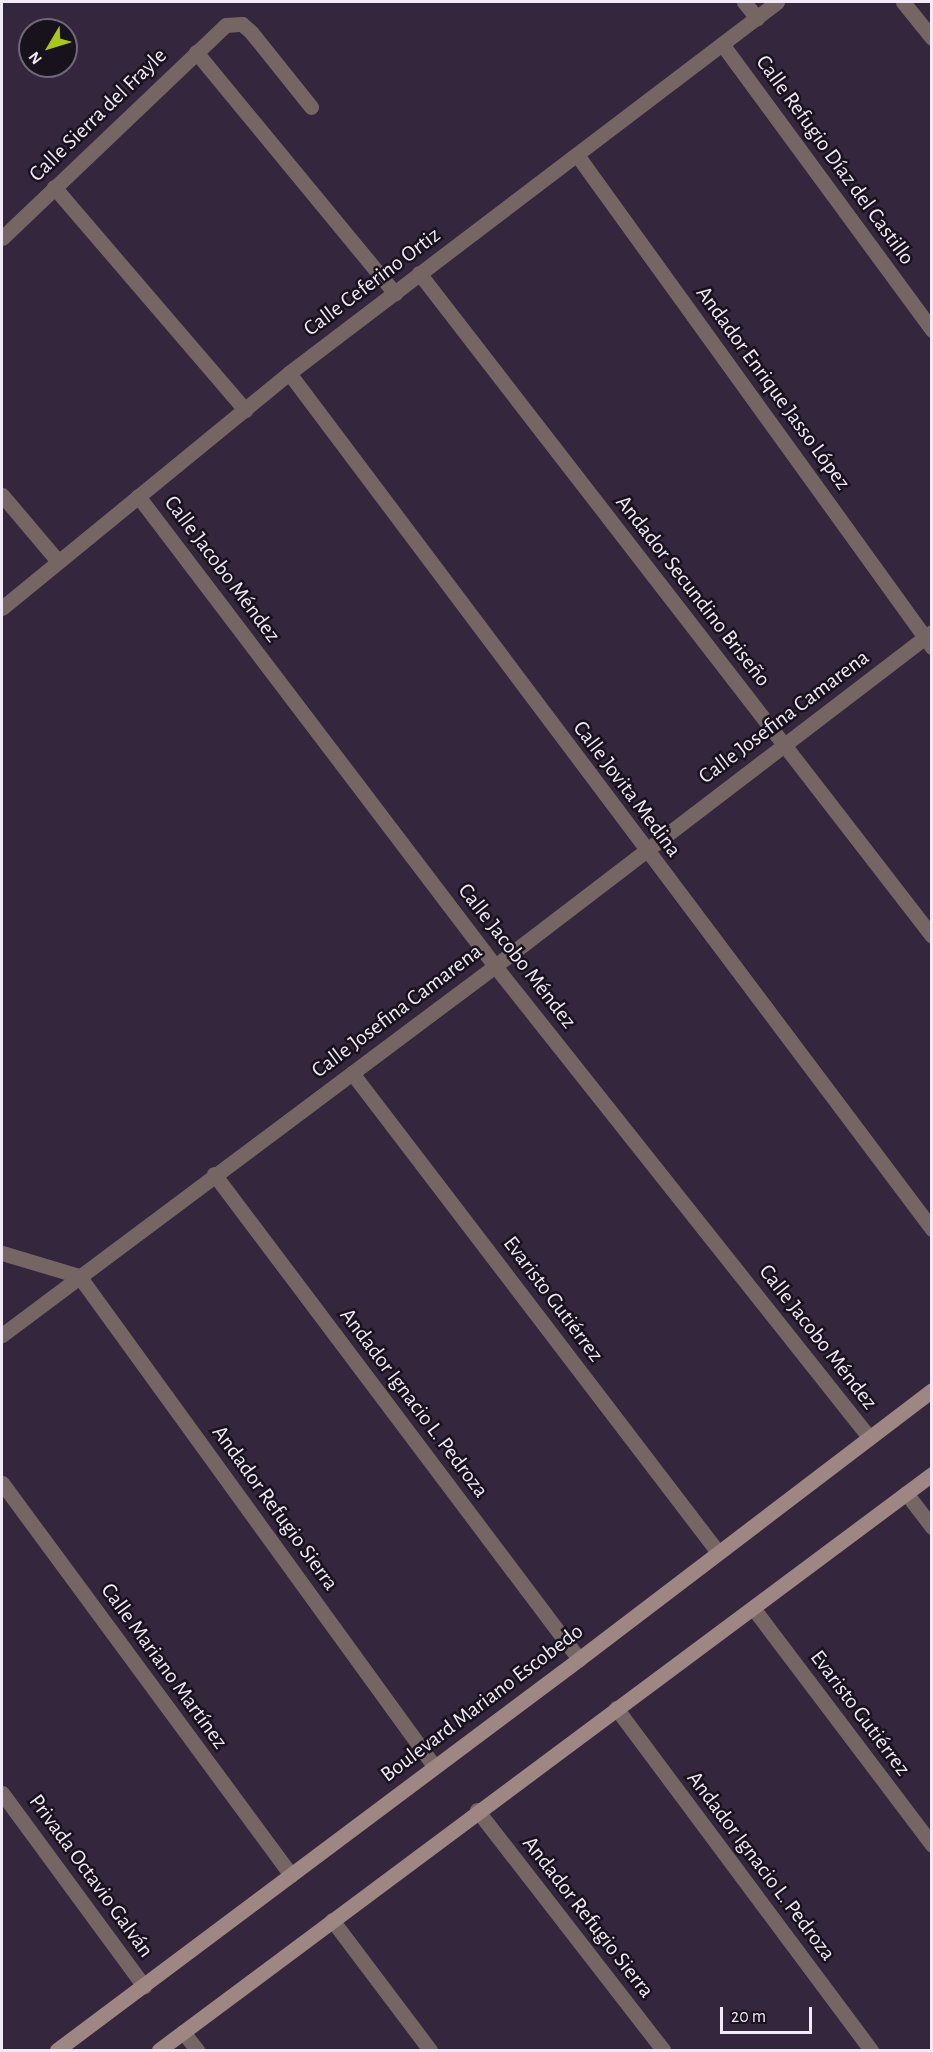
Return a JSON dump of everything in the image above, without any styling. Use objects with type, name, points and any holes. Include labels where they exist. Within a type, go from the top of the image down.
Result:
[{"type":"street","points":[[744,2],[757,18]]},
{"type":"street","name":"Calle Ceferino Ortiz","points":[[2,608],[57,560],[289,373],[777,2]]},
{"type":"street","points":[[903,2],[932,38]]},
{"type":"street","name":"Calle Sierra del Frayle","points":[[2,238],[226,25],[242,24],[251,32],[311,107]]},
{"type":"street","name":"Calle Refugio Díaz del Castillo","points":[[723,44],[932,330]]},
{"type":"street","points":[[196,52],[395,293]]},
{"type":"street","name":"Andador Enrique Jasso López","points":[[577,154],[929,639]]},
{"type":"street","points":[[54,187],[245,410]]},
{"type":"street","name":"Andador Secundino Briseño","points":[[419,273],[932,936]]},
{"type":"street","name":"Calle Jovita Medina","points":[[289,373],[645,852],[932,1229]]},
{"type":"street","points":[[2,495],[57,560]]},
{"type":"street","name":"Calle Jacobo Méndez","points":[[138,496],[495,966],[868,1436]]},
{"type":"street","name":"Calle Josefina Camarena","points":[[2,1335],[929,639]]},
{"type":"street","name":"Evaristo Gutiérrez","points":[[352,1073],[717,1551]]},
{"type":"street","name":"Andador Ignacio L. Pedroza","points":[[214,1174],[579,1659]]},
{"type":"street","points":[[2,1253],[79,1276]]},
{"type":"street","name":"Andador Refugio Sierra","points":[[79,1276],[434,1766]]},
{"type":"street","name":"Boulevard Mariano Escobedo","points":[[57,2050],[579,1659],[717,1551],[932,1390]]},
{"type":"street","points":[[159,2050],[477,1810],[932,1474]]},
{"type":"street","name":"Calle Mariano Martínez","points":[[2,1484],[291,1875]]},
{"type":"street","points":[[906,1492],[932,1527]]},
{"type":"street","name":"Evaristo Gutiérrez","points":[[753,1608],[932,1845]]},
{"type":"street","name":"Andador Ignacio L. Pedroza","points":[[616,1708],[871,2050]]},
{"type":"street","name":"Privada Octavio Galván","points":[[2,1793],[144,1986]]},
{"type":"street","name":"Andador Refugio Sierra","points":[[477,1810],[663,2050]]},
{"type":"street","points":[[332,1920],[430,2050]]},
{"type":"street","points":[[183,2032],[197,2050]]}]
